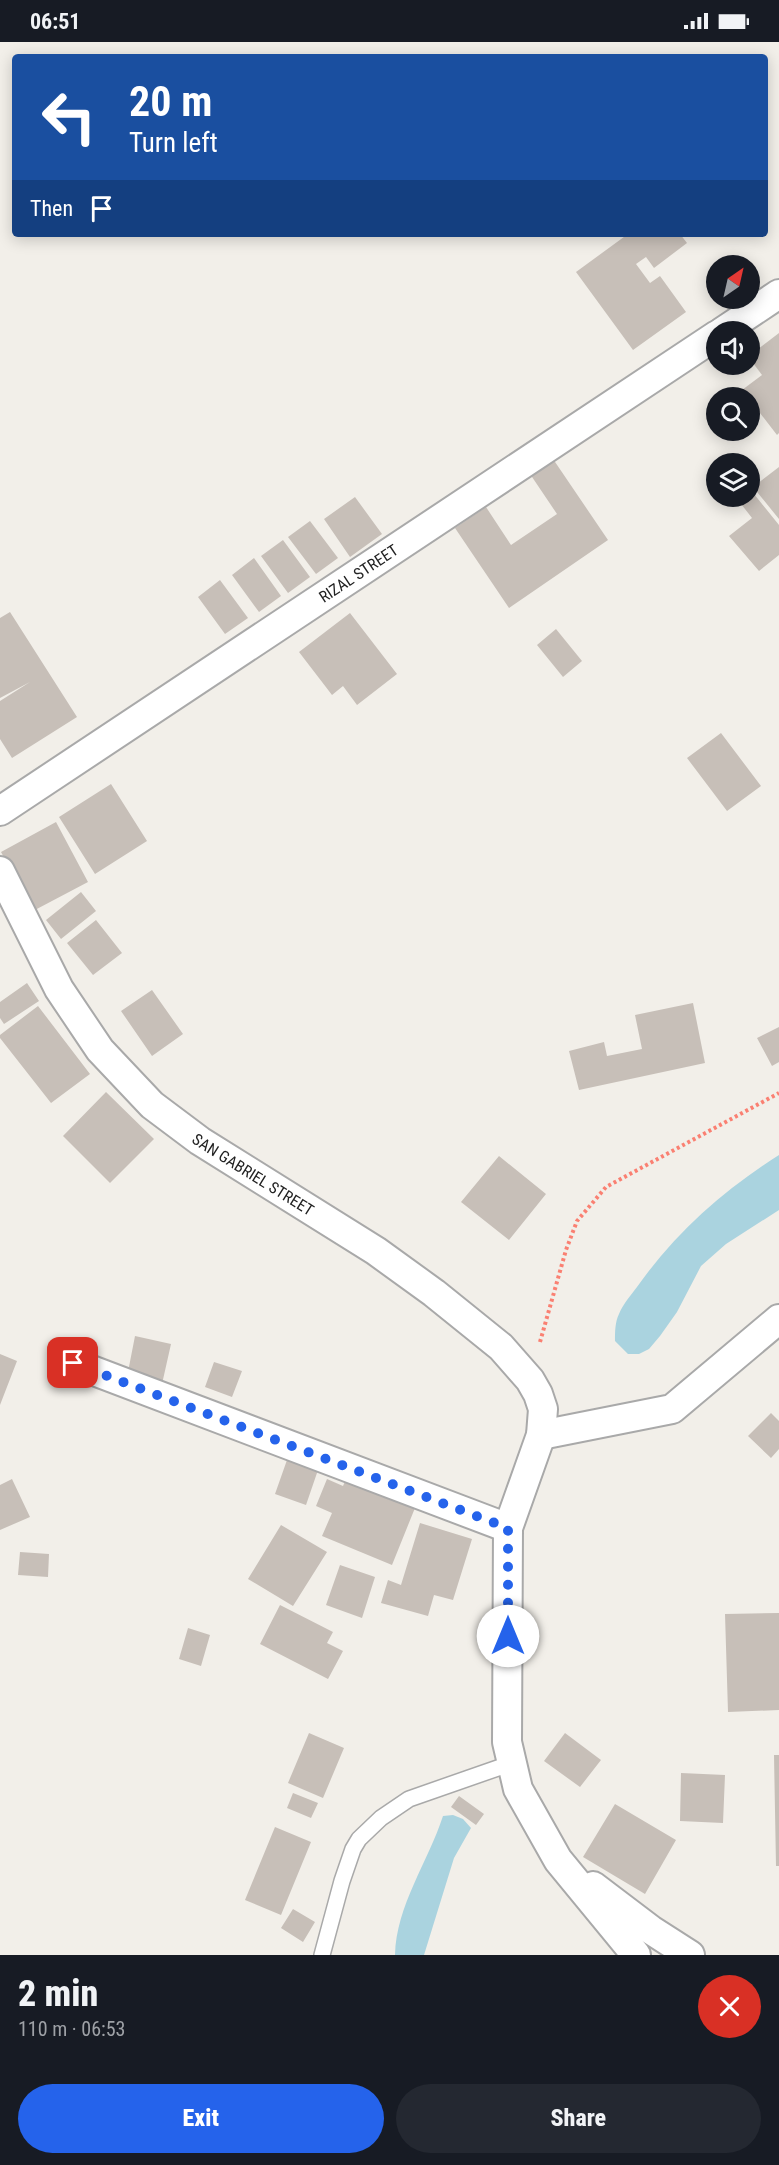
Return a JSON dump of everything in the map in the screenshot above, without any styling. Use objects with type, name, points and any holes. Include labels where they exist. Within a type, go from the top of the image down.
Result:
[{"type":"street","points":[[738,321],[779,294]]},
{"type":"street","name":"RIZAL STREET","points":[[0,811],[706,342]]},
{"type":"street","name":"SAN GABRIEL STREET","points":[[0,871],[59,989],[100,1050],[152,1105],[200,1141],[376,1251],[434,1293],[501,1347],[530,1380],[543,1409],[541,1435],[508,1528],[507,1742],[518,1789],[558,1860]]},
{"type":"street","points":[[541,1435],[672,1409],[779,1319]]},
{"type":"street","points":[[73,1363],[508,1528]]},
{"type":"street","points":[[558,1860],[636,1955]]},
{"type":"street","points":[[558,1860],[651,1930],[690,1955]]},
{"type":"lane","points":[[322,1955],[342,1881],[353,1849],[359,1839],[381,1818],[409,1799],[512,1763]]},
{"type":"path","points":[[530,1380],[566,1250],[577,1221],[591,1203],[606,1187],[779,1093]]},
{"type":"water","points":[[779,1155],[779,1210],[726,1244],[701,1266],[677,1312],[660,1336],[649,1349],[639,1354],[628,1354],[615,1341],[617,1320],[625,1303],[652,1267],[684,1231],[720,1198]]},
{"type":"water","points":[[453,1815],[463,1819],[471,1828],[454,1858],[424,1955],[395,1955],[401,1919],[414,1884],[443,1816]]},
{"type":"building","points":[[624,237],[682,237],[687,243],[654,268],[646,257],[636,264],[650,283],[660,276],[686,312],[633,350],[576,272]]},
{"type":"building","points":[[779,333],[779,433],[777,435],[760,413],[760,387],[746,387],[762,375],[760,372],[760,347]]},
{"type":"building","points":[[551,456],[608,540],[509,608],[455,528],[486,507],[511,545],[557,514],[528,471]]},
{"type":"building","points":[[779,467],[779,519],[760,496],[760,482]]},
{"type":"building","points":[[355,497],[382,534],[350,557],[324,519]]},
{"type":"building","points":[[760,501],[779,525],[779,555],[759,571],[729,536],[752,518],[743,507],[760,507]]},
{"type":"building","points":[[310,521],[338,558],[316,574],[288,537]]},
{"type":"building","points":[[283,540],[310,577],[288,593],[261,556]]},
{"type":"building","points":[[254,558],[281,596],[259,612],[232,575]]},
{"type":"building","points":[[220,580],[248,618],[225,634],[198,597]]},
{"type":"building","points":[[10,612],[77,717],[12,758],[0,739],[0,701],[30,682],[0,698],[0,618]]},
{"type":"building","points":[[350,613],[397,674],[357,705],[343,686],[332,695],[299,652]]},
{"type":"building","points":[[556,629],[582,661],[563,677],[537,645]]},
{"type":"building","points":[[721,733],[761,786],[727,811],[687,758]]},
{"type":"building","points":[[111,784],[147,841],[95,874],[59,817]]},
{"type":"building","points":[[56,822],[88,882],[33,911],[1,852]]},
{"type":"building","points":[[81,892],[96,911],[61,939],[46,920]]},
{"type":"building","points":[[96,920],[122,953],[93,975],[67,943]]},
{"type":"building","points":[[27,983],[39,1001],[4,1024],[0,1018],[0,1002]]},
{"type":"building","points":[[152,990],[183,1034],[152,1056],[121,1011]]},
{"type":"building","points":[[693,1003],[705,1063],[579,1090],[569,1051],[604,1042],[607,1056],[642,1049],[635,1015]]},
{"type":"building","points":[[38,1006],[90,1074],[51,1103],[0,1038],[0,1035]]},
{"type":"building","points":[[779,1027],[779,1062],[772,1066],[757,1038]]},
{"type":"building","points":[[106,1092],[154,1139],[110,1183],[63,1136]]},
{"type":"building","points":[[499,1156],[546,1194],[509,1240],[461,1202]]},
{"type":"building","points":[[135,1336],[171,1344],[162,1384],[127,1377]]},
{"type":"building","points":[[0,1354],[17,1361],[0,1405]]},
{"type":"building","points":[[214,1362],[242,1371],[232,1397],[205,1387]]},
{"type":"building","points":[[771,1413],[779,1421],[779,1449],[771,1458],[748,1436]]},
{"type":"building","points":[[287,1460],[318,1470],[306,1505],[275,1494]]},
{"type":"building","points":[[350,1470],[419,1498],[392,1565],[322,1536],[332,1513],[316,1506],[327,1479],[343,1486]]},
{"type":"building","points":[[12,1479],[30,1517],[0,1530],[0,1485]]},
{"type":"building","points":[[420,1523],[472,1539],[453,1600],[434,1595],[428,1616],[381,1603],[388,1580],[401,1585]]},
{"type":"building","points":[[281,1525],[327,1552],[293,1606],[248,1579]]},
{"type":"building","points":[[20,1552],[49,1554],[48,1577],[18,1575]]},
{"type":"building","points":[[340,1565],[375,1577],[362,1618],[326,1605]]},
{"type":"building","points":[[280,1605],[333,1632],[327,1643],[343,1651],[328,1679],[260,1644]]},
{"type":"building","points":[[779,1613],[779,1710],[728,1712],[725,1614]]},
{"type":"building","points":[[188,1628],[210,1635],[201,1666],[179,1659]]},
{"type":"building","points":[[309,1733],[344,1748],[323,1798],[288,1783]]},
{"type":"building","points":[[565,1733],[601,1760],[580,1787],[544,1761]]},
{"type":"building","points":[[774,1755],[779,1755],[779,1866],[776,1866]]},
{"type":"building","points":[[681,1773],[725,1775],[723,1823],[680,1821]]},
{"type":"building","points":[[293,1793],[318,1803],[311,1818],[287,1808]]},
{"type":"building","points":[[459,1796],[484,1814],[476,1825],[451,1807]]},
{"type":"building","points":[[615,1804],[676,1840],[645,1894],[583,1857]]},
{"type":"building","points":[[275,1827],[311,1842],[281,1915],[245,1900]]},
{"type":"building","points":[[293,1909],[315,1922],[303,1942],[281,1928]]},
{"type":"route","points":[[73,1363],[508,1528],[508,1636]]}]
